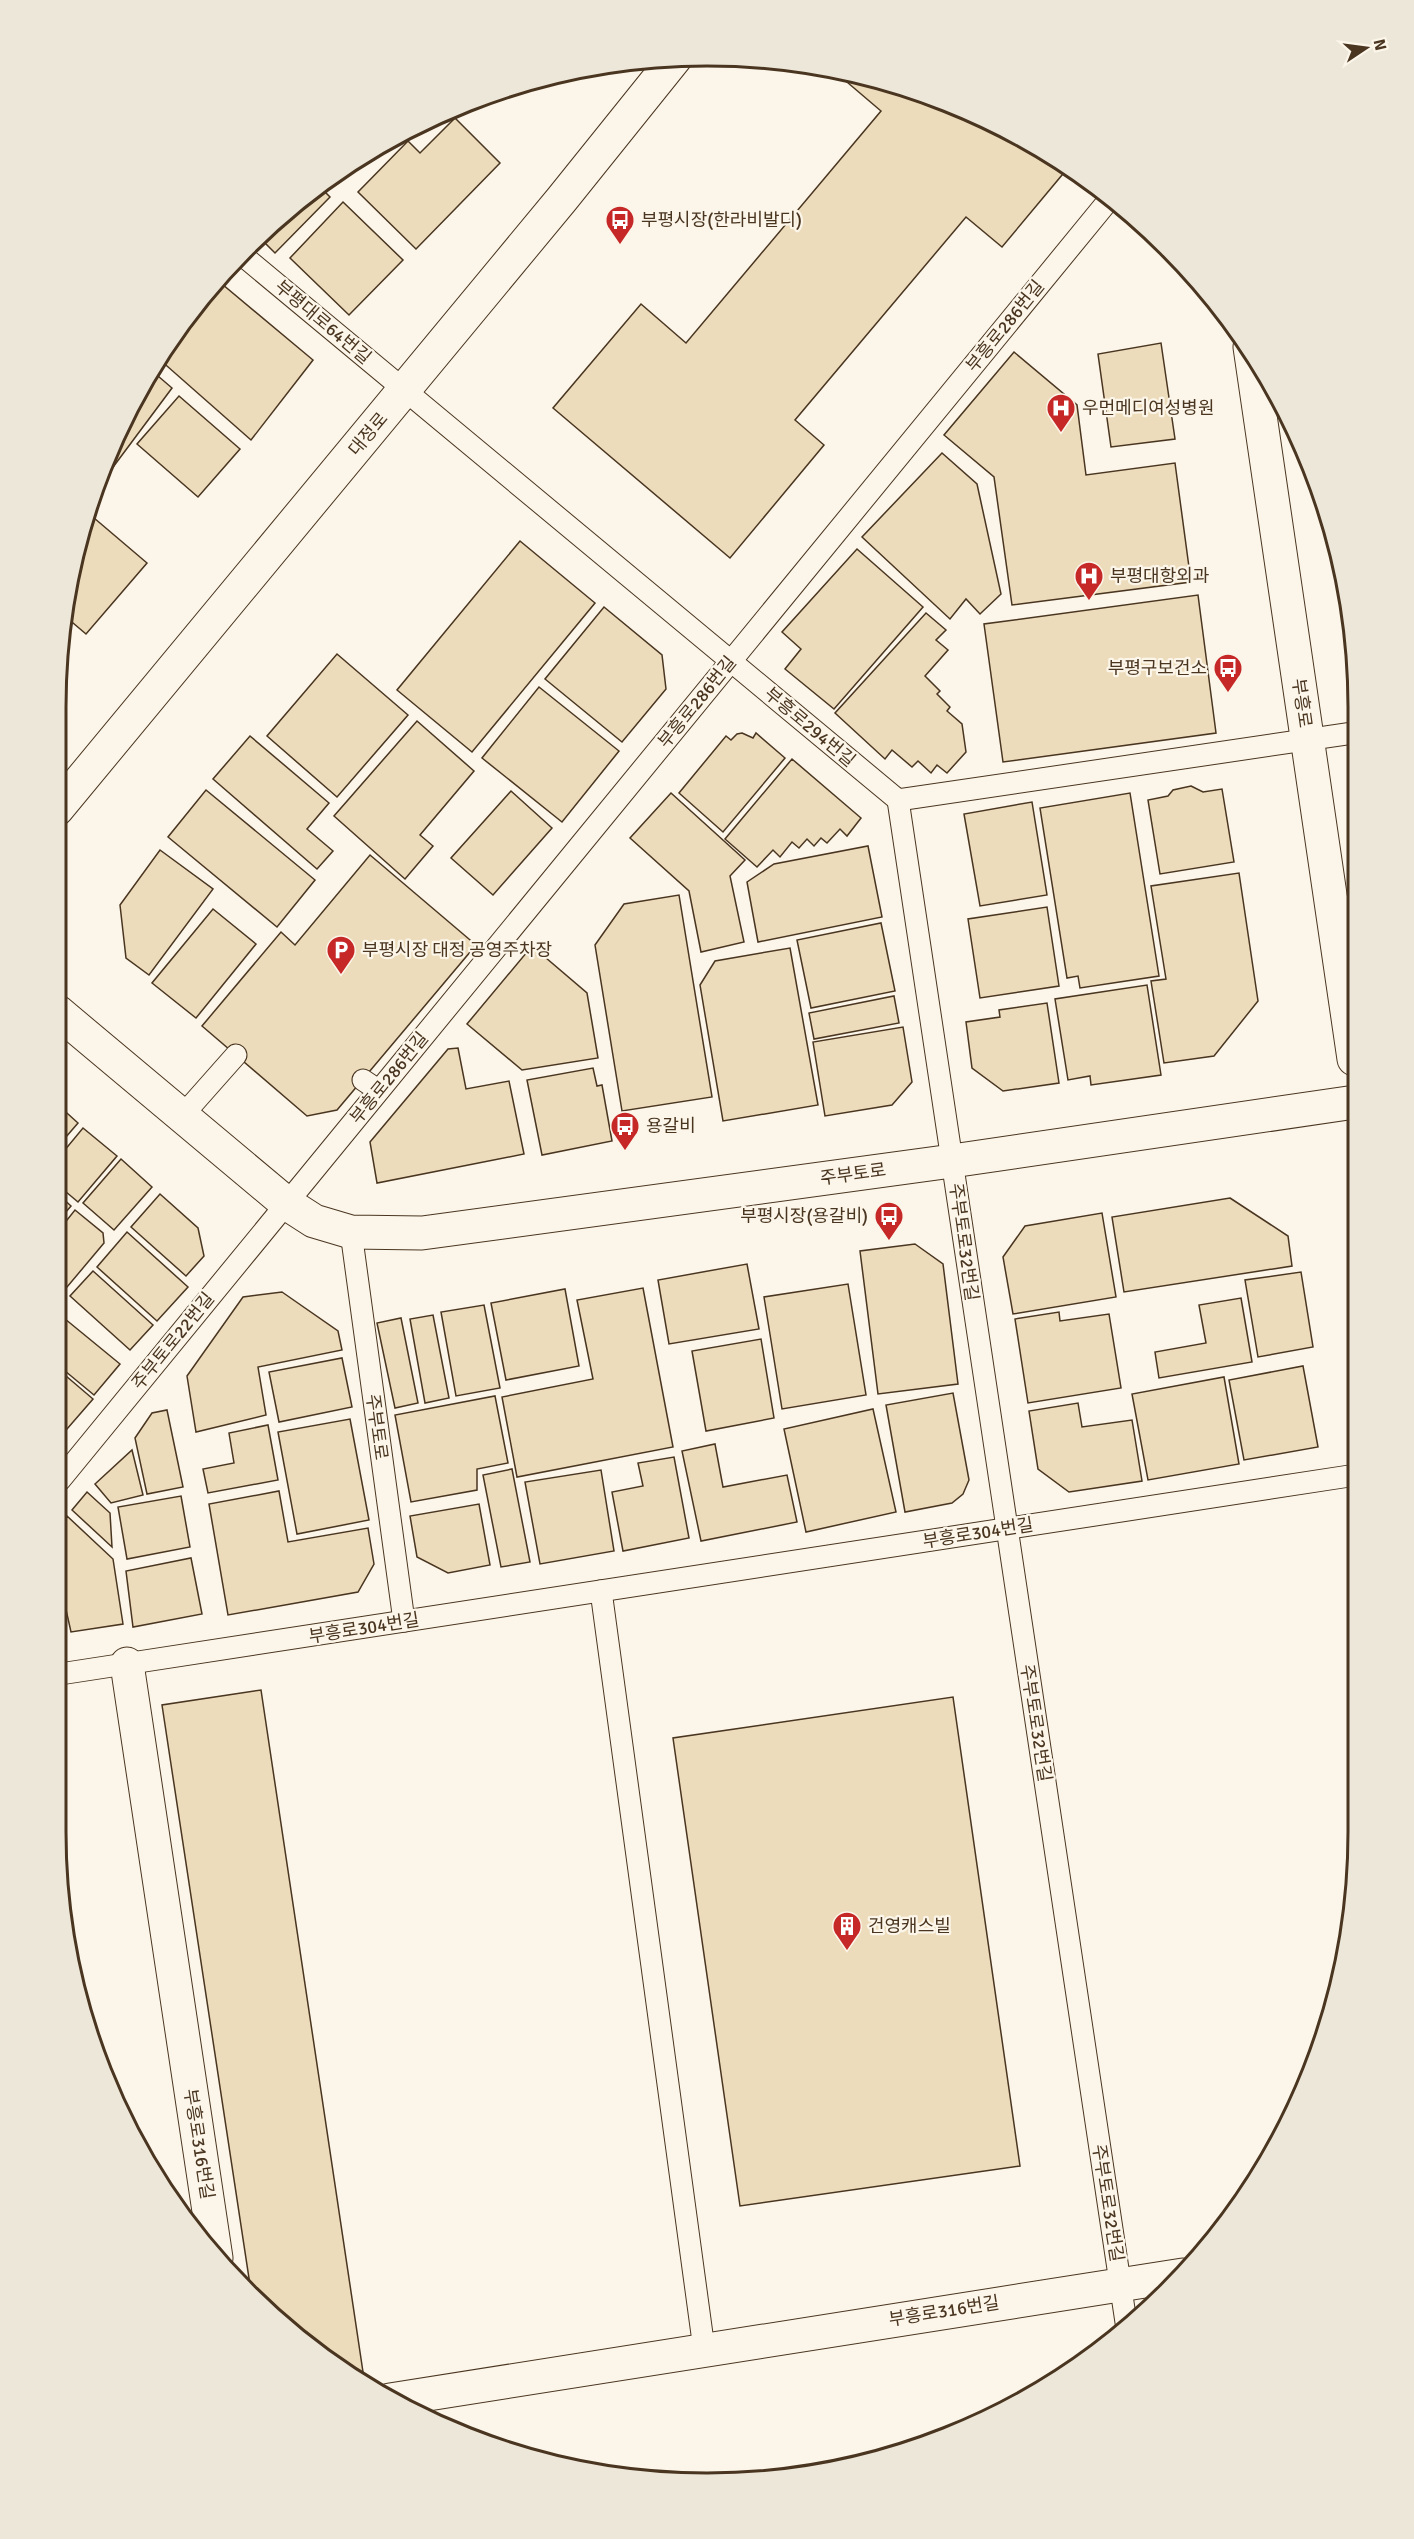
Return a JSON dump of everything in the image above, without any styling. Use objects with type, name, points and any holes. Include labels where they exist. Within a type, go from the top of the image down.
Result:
[{"type":"street","name":"대정로","points":[[66,798],[562,200],[668,67]]},
{"type":"street","name":"부흥로","points":[[1257,378],[1348,1018]]},
{"type":"street","name":"주부토로","points":[[66,1019],[286,1203],[314,1221],[351,1232],[422,1233],[952,1161],[1348,1103]]},
{"type":"street","name":"부흥로316번길","points":[[127,1664],[213,2241]]},
{"type":"street","name":"부흥로316번길","points":[[405,2397],[1168,2277]]},
{"type":"lane","name":"부흥로286번길","points":[[286,1203],[371,1085],[731,661],[1105,205]]},
{"type":"lane","name":"부평대로64번길","points":[[248,260],[404,390]]},
{"type":"lane","name":"부흥로294번길","points":[[404,390],[898,800]]},
{"type":"lane","points":[[898,800],[1348,734]]},
{"type":"lane","name":"주부토로32번길","points":[[898,800],[1125,2318]]},
{"type":"lane","points":[[182,1116],[236,1055]]},
{"type":"lane","name":"주부토로22번길","points":[[66,1472],[286,1203]]},
{"type":"lane","name":"주부토로","points":[[351,1232],[404,1621]]},
{"type":"lane","name":"부흥로304번길","points":[[66,1673],[1348,1476]]},
{"type":"lane","points":[[601,1591],[704,2349]]},
{"type":"building","points":[[846,81],[913,100],[952,115],[991,132],[1063,174],[1002,247],[966,217],[795,420],[824,445],[730,558],[553,408],[641,304],[686,343],[881,111]]},
{"type":"building","points":[[455,118],[500,163],[416,249],[358,192],[408,141],[420,153]]},
{"type":"building","points":[[325,192],[330,197],[275,253],[265,243]]},
{"type":"building","points":[[343,202],[403,260],[349,315],[290,258]]},
{"type":"building","points":[[224,285],[313,360],[251,440],[165,365],[198,317]]},
{"type":"building","points":[[1161,343],[1175,439],[1111,447],[1098,354]]},
{"type":"building","points":[[1014,352],[1077,405],[1086,475],[1175,463],[1191,582],[1012,605],[994,477],[944,435]]},
{"type":"building","points":[[158,376],[172,388],[113,467],[132,423]]},
{"type":"building","points":[[179,396],[240,449],[198,497],[137,444]]},
{"type":"building","points":[[942,453],[977,484],[1001,594],[980,614],[966,599],[950,619],[862,537]]},
{"type":"building","points":[[95,519],[147,563],[86,634],[71,621],[78,582]]},
{"type":"building","points":[[520,541],[595,603],[472,752],[397,690]]},
{"type":"building","points":[[857,549],[923,607],[834,709],[785,669],[801,649],[782,632]]},
{"type":"building","points":[[1198,595],[1216,733],[1003,762],[984,624]]},
{"type":"building","points":[[604,607],[662,655],[666,689],[622,742],[545,679]]},
{"type":"building","points":[[926,613],[946,630],[936,640],[948,650],[925,676],[940,691],[937,694],[950,707],[947,711],[962,724],[966,752],[947,773],[937,765],[931,773],[918,761],[912,767],[892,750],[885,759],[835,713]]},
{"type":"building","points":[[337,654],[408,715],[337,797],[267,736]]},
{"type":"building","points":[[539,687],[619,751],[562,822],[482,758]]},
{"type":"building","points":[[417,721],[474,771],[420,835],[433,846],[405,879],[334,816]]},
{"type":"building","points":[[742,733],[753,738],[756,733],[785,758],[723,832],[679,793],[726,736],[731,740],[737,734]]},
{"type":"building","points":[[250,736],[329,803],[307,829],[333,851],[317,869],[213,779]]},
{"type":"building","points":[[792,759],[861,818],[847,836],[840,829],[827,843],[821,838],[814,846],[807,839],[799,848],[792,842],[780,857],[773,850],[757,867],[725,839]]},
{"type":"building","points":[[1191,786],[1203,792],[1222,789],[1234,862],[1160,874],[1148,800],[1168,796],[1173,790]]},
{"type":"building","points":[[206,790],[315,880],[277,927],[168,837]]},
{"type":"building","points":[[511,791],[552,828],[493,895],[451,858]]},
{"type":"building","points":[[671,793],[745,860],[730,876],[744,942],[701,952],[689,891],[630,838]]},
{"type":"building","points":[[1130,793],[1159,976],[1080,988],[1078,976],[1067,978],[1040,808]]},
{"type":"building","points":[[1032,802],[1047,895],[980,906],[964,814]]},
{"type":"building","points":[[868,846],[882,917],[758,942],[747,882],[774,864]]},
{"type":"building","points":[[160,850],[213,889],[149,975],[126,958],[120,905]]},
{"type":"building","points":[[370,855],[476,945],[337,1110],[307,1116],[202,1026],[281,932],[295,945]]},
{"type":"building","points":[[1239,873],[1258,1001],[1214,1056],[1164,1063],[1151,981],[1166,979],[1151,886]]},
{"type":"building","points":[[679,895],[712,1097],[622,1111],[595,945],[624,904]]},
{"type":"building","points":[[1047,907],[1059,986],[980,998],[968,919]]},
{"type":"building","points":[[213,909],[256,944],[196,1018],[152,983]]},
{"type":"building","points":[[881,923],[895,991],[811,1008],[797,940]]},
{"type":"building","points":[[532,946],[587,993],[598,1058],[522,1070],[467,1024]]},
{"type":"building","points":[[790,948],[818,1105],[723,1121],[700,985],[715,961]]},
{"type":"building","points":[[1147,985],[1161,1075],[1091,1085],[1090,1076],[1068,1080],[1055,999]]},
{"type":"building","points":[[894,996],[899,1023],[814,1039],[809,1013]]},
{"type":"building","points":[[1047,1003],[1059,1083],[1003,1091],[972,1068],[966,1022],[1000,1017],[999,1010]]},
{"type":"building","points":[[903,1027],[912,1082],[892,1105],[825,1116],[813,1042]]},
{"type":"building","points":[[458,1048],[466,1089],[509,1081],[524,1154],[377,1183],[370,1142],[448,1049]]},
{"type":"building","points":[[593,1068],[597,1086],[602,1085],[612,1141],[542,1155],[527,1080]]},
{"type":"building","points":[[66,1112],[78,1123],[66,1137]]},
{"type":"building","points":[[83,1128],[117,1156],[78,1202],[66,1192],[66,1149]]},
{"type":"building","points":[[121,1159],[152,1187],[114,1230],[83,1203]]},
{"type":"building","points":[[160,1194],[198,1228],[204,1256],[186,1276],[131,1227]]},
{"type":"building","points":[[1230,1198],[1288,1236],[1292,1266],[1124,1292],[1112,1217]]},
{"type":"building","points":[[66,1201],[71,1206],[66,1212]]},
{"type":"building","points":[[75,1210],[103,1233],[104,1243],[66,1288],[66,1221]]},
{"type":"building","points":[[1102,1213],[1116,1297],[1013,1314],[1003,1257],[1025,1226]]},
{"type":"building","points":[[127,1232],[188,1287],[157,1321],[97,1267]]},
{"type":"building","points":[[915,1244],[943,1264],[958,1384],[878,1394],[860,1251]]},
{"type":"building","points":[[747,1264],[759,1329],[669,1344],[658,1280]]},
{"type":"building","points":[[93,1271],[153,1325],[130,1350],[70,1296]]},
{"type":"building","points":[[1301,1272],[1313,1347],[1258,1357],[1245,1280]]},
{"type":"building","points":[[848,1284],[866,1395],[782,1409],[764,1297]]},
{"type":"building","points":[[643,1288],[673,1447],[517,1477],[502,1397],[593,1379],[577,1300]]},
{"type":"building","points":[[565,1289],[579,1366],[506,1380],[491,1303]]},
{"type":"building","points":[[282,1292],[338,1331],[342,1350],[258,1367],[266,1415],[196,1432],[187,1376],[243,1297]]},
{"type":"building","points":[[1241,1298],[1252,1362],[1159,1378],[1155,1352],[1206,1343],[1199,1305]]},
{"type":"building","points":[[484,1305],[500,1388],[456,1396],[441,1312]]},
{"type":"building","points":[[1059,1312],[1060,1321],[1109,1314],[1121,1388],[1028,1403],[1015,1319]]},
{"type":"building","points":[[433,1315],[449,1398],[425,1403],[410,1319]]},
{"type":"building","points":[[401,1318],[418,1403],[395,1408],[377,1323]]},
{"type":"building","points":[[66,1320],[120,1364],[94,1395],[66,1372]]},
{"type":"building","points":[[761,1339],[774,1418],[706,1431],[692,1351]]},
{"type":"building","points":[[342,1358],[352,1407],[279,1422],[269,1372]]},
{"type":"building","points":[[1303,1366],[1318,1447],[1244,1460],[1229,1380]]},
{"type":"building","points":[[66,1376],[93,1399],[66,1428]]},
{"type":"building","points":[[1224,1377],[1239,1464],[1148,1480],[1132,1394]]},
{"type":"building","points":[[953,1393],[969,1480],[963,1494],[952,1503],[905,1512],[886,1405]]},
{"type":"building","points":[[495,1396],[508,1463],[477,1469],[477,1490],[411,1502],[395,1415]]},
{"type":"building","points":[[1078,1403],[1082,1427],[1132,1420],[1142,1481],[1069,1492],[1038,1469],[1029,1411]]},
{"type":"building","points":[[873,1409],[896,1512],[806,1532],[784,1429]]},
{"type":"building","points":[[167,1410],[183,1487],[147,1494],[135,1438],[152,1413]]},
{"type":"building","points":[[350,1419],[369,1520],[297,1534],[278,1432]]},
{"type":"building","points":[[268,1425],[278,1480],[208,1493],[203,1469],[234,1463],[229,1433]]},
{"type":"building","points":[[715,1444],[723,1487],[787,1475],[797,1522],[701,1541],[682,1451]]},
{"type":"building","points":[[132,1450],[143,1495],[111,1503],[95,1484]]},
{"type":"building","points":[[674,1457],[689,1538],[623,1551],[612,1492],[643,1486],[638,1463]]},
{"type":"building","points":[[512,1469],[530,1562],[501,1567],[483,1475]]},
{"type":"building","points":[[601,1470],[614,1551],[540,1564],[525,1482]]},
{"type":"building","points":[[279,1491],[288,1542],[368,1528],[374,1564],[358,1592],[228,1615],[209,1504]]},
{"type":"building","points":[[87,1492],[110,1513],[112,1547],[72,1510]]},
{"type":"building","points":[[181,1496],[190,1547],[127,1559],[118,1507]]},
{"type":"building","points":[[479,1504],[490,1565],[448,1573],[417,1557],[410,1516]]},
{"type":"building","points":[[66,1517],[113,1559],[123,1624],[71,1632],[66,1610]]},
{"type":"building","points":[[191,1558],[202,1614],[133,1627],[126,1571]]},
{"type":"building","points":[[261,1690],[363,2372],[317,2341],[284,2314],[249,2280],[162,1705]]},
{"type":"building","name":"건영캐스빌","points":[[953,1697],[1020,2166],[740,2206],[673,1738]]},
{"type":"place","name":"부평시장(한라비발디)","points":[[620,246]]},
{"type":"place","name":"우먼메디여성병원","points":[[1061,434]]},
{"type":"place","name":"부평대항외과","points":[[1089,602]]},
{"type":"place","name":"부평구보건소","points":[[1228,694]]},
{"type":"place","name":"부평시장 대정 공영주차장","points":[[341,976]]},
{"type":"place","name":"용갈비","points":[[625,1152]]},
{"type":"place","name":"부평시장(용갈비)","points":[[889,1242]]},
{"type":"place","name":"건영캐스빌","points":[[847,1952]]}]
